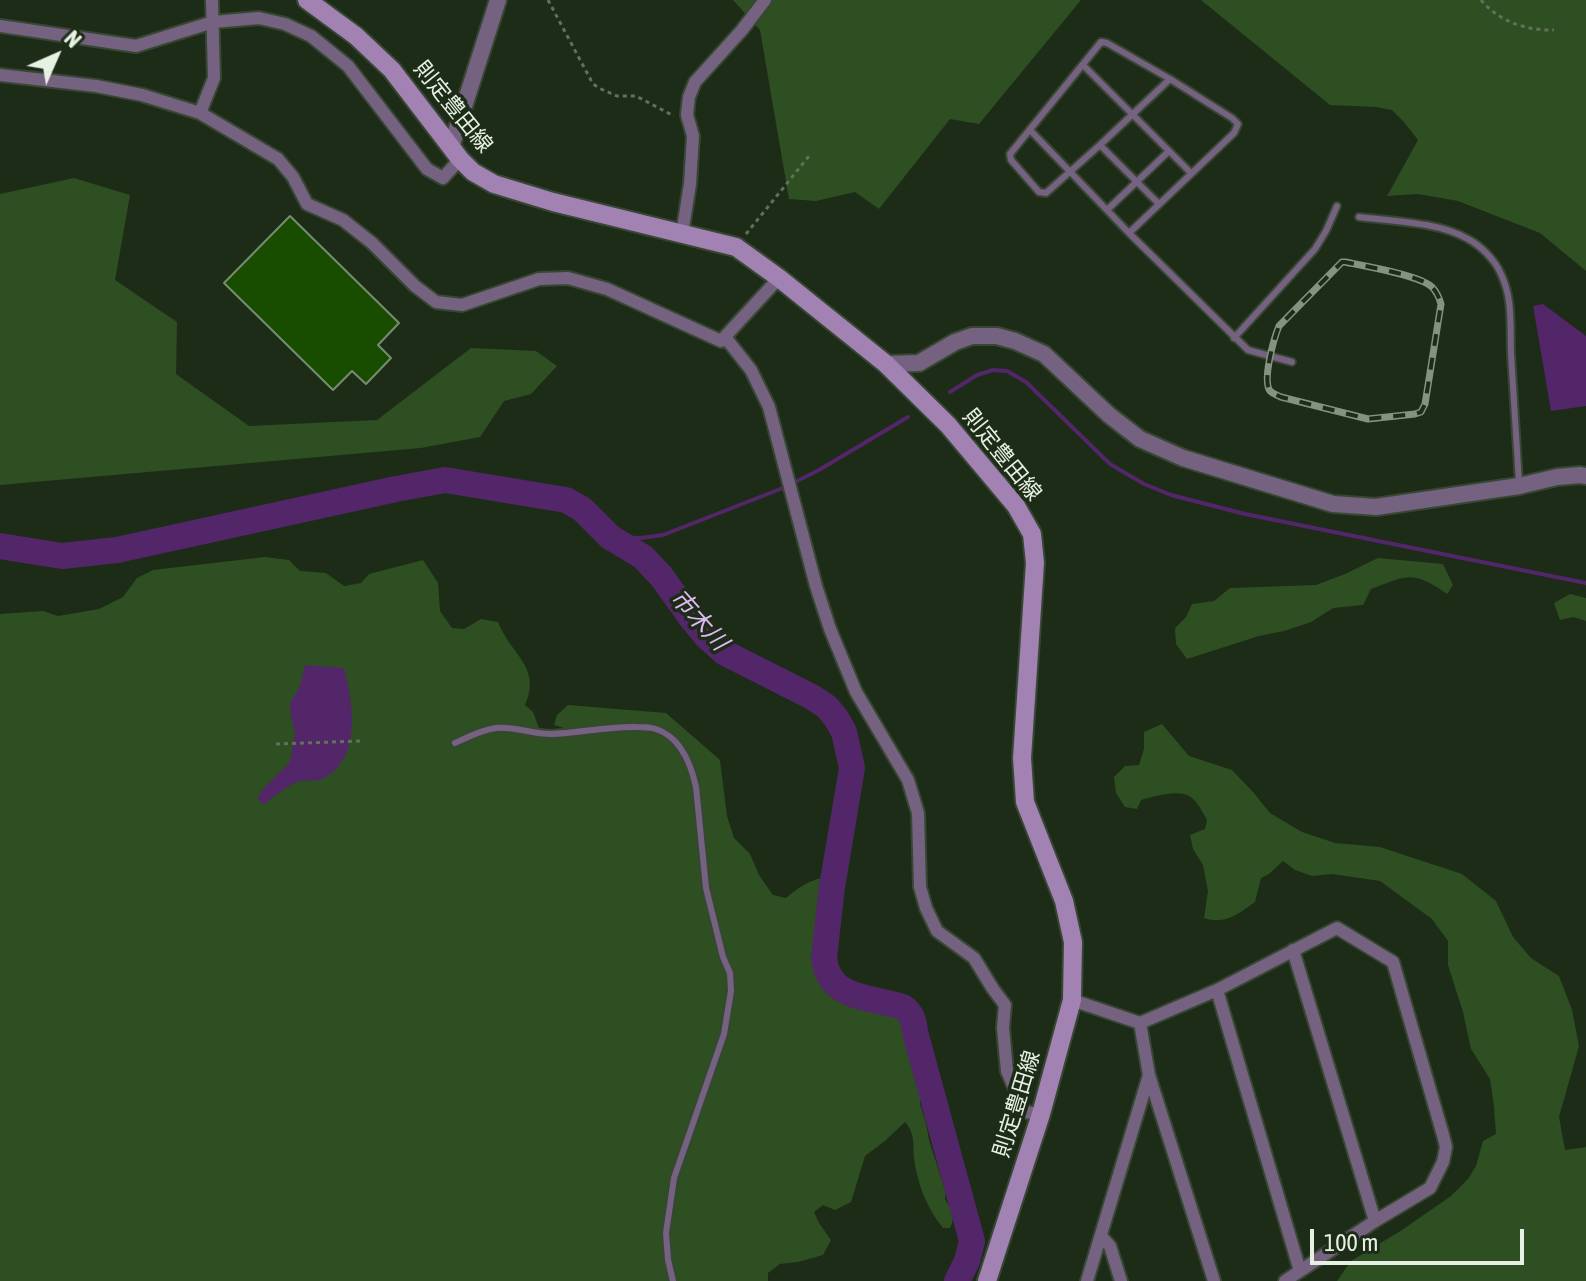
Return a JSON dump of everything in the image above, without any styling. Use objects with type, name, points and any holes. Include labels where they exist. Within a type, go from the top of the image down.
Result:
[{"type":"main road","name":"則定豊田線","points":[[307,0],[356,36],[392,70],[473,172],[494,184],[553,202],[736,247],[779,278],[886,364],[948,425],[1016,506],[1032,534],[1035,563],[1022,758],[1025,802],[1064,901],[1073,942],[1072,1000],[1041,1114],[987,1281]]},
{"type":"street","points":[[200,113],[214,78],[212,0]]},
{"type":"street","points":[[0,26],[136,46],[213,22],[259,18],[285,24],[311,36],[348,66],[427,169],[443,178],[456,153],[498,0]]},
{"type":"street","points":[[682,234],[693,136],[687,115],[689,97],[695,82],[765,0]]},
{"type":"street","points":[[0,75],[96,86],[142,95],[200,113],[278,159],[293,177],[307,204],[343,220],[436,302],[462,305],[539,279],[568,278],[607,289],[721,341],[779,278]]},
{"type":"street","points":[[886,364],[919,363],[972,336],[997,336],[1015,341],[1044,354],[1109,415],[1140,439],[1183,458],[1333,504],[1376,507],[1519,486],[1557,477],[1586,476]]},
{"type":"street","points":[[725,337],[751,370],[769,407],[816,586],[856,692],[908,780],[918,813],[920,887],[926,908],[937,931],[974,958],[1005,1005],[1003,1028],[1007,1071],[1025,1112],[1041,1114]]},
{"type":"street","points":[[1072,1000],[1140,1023],[1217,990],[1337,928],[1393,962],[1446,1147],[1443,1162],[1430,1188],[1285,1281]]},
{"type":"street","points":[[1293,950],[1375,1221]]},
{"type":"street","points":[[1217,990],[1300,1271]]},
{"type":"street","points":[[1140,1023],[1149,1075],[1214,1281]]},
{"type":"street","points":[[1087,1281],[1149,1075]]},
{"type":"street","points":[[1101,1236],[1110,1246],[1121,1281]]},
{"type":"lane","points":[[1129,233],[1234,133],[1238,124],[1232,118],[1170,79],[1101,42],[1010,154],[1011,160],[1039,192],[1046,193],[1170,79]]},
{"type":"lane","points":[[1083,65],[1191,173]]},
{"type":"lane","points":[[1030,130],[1234,338],[1248,350],[1292,362]]},
{"type":"lane","points":[[1100,145],[1159,204]]},
{"type":"lane","points":[[1107,210],[1169,151]]},
{"type":"lane","points":[[1234,338],[1315,249],[1337,206]]},
{"type":"lane","points":[[1359,217],[1454,233],[1484,250],[1501,272],[1510,300],[1519,486]]},
{"type":"lane","points":[[455,743],[495,728],[549,734],[621,726],[654,728],[681,748],[693,772],[706,888],[730,973],[731,991],[724,1034],[674,1178],[666,1233],[673,1281]]},
{"type":"path","points":[[548,0],[593,84],[617,96],[636,96],[658,106],[677,118],[693,136]]},
{"type":"path","points":[[1481,0],[1504,20],[1540,30],[1554,30]]},
{"type":"path","points":[[736,247],[809,156]]},
{"type":"path","points":[[276,744],[360,741]]},
{"type":"green space","points":[[733,0],[1081,0],[979,124],[950,119],[879,209],[855,192],[816,201],[789,199],[760,30]]},
{"type":"green space","points":[[1201,0],[1586,0],[1586,271],[1540,233],[1458,201],[1418,194],[1387,196],[1418,140],[1404,122],[1392,110],[1330,105]]},
{"type":"green space","points":[[74,178],[130,195],[115,280],[177,322],[176,374],[249,426],[377,420],[471,348],[536,351],[557,366],[531,394],[504,401],[480,437],[421,448],[0,485],[0,194]]},
{"type":"green space","points":[[265,557],[289,560],[300,571],[326,573],[344,586],[361,583],[369,574],[423,560],[438,583],[440,611],[452,628],[464,629],[481,619],[498,622],[527,671],[530,681],[525,705],[533,712],[539,728],[564,728],[554,725],[557,715],[568,705],[666,713],[720,760],[727,816],[734,838],[750,854],[759,875],[773,895],[786,898],[807,883],[822,878],[826,885],[821,964],[827,980],[835,990],[846,996],[896,1008],[907,1015],[902,1025],[920,1084],[920,1104],[929,1140],[952,1214],[950,1228],[943,1228],[932,1213],[920,1186],[912,1134],[905,1122],[865,1156],[851,1202],[835,1210],[823,1205],[814,1212],[831,1240],[823,1255],[780,1264],[768,1273],[768,1281],[0,1281],[0,614],[43,611],[58,616],[99,609],[123,597],[137,578],[153,570]]},
{"type":"green space","points":[[1378,558],[1443,564],[1453,585],[1447,594],[1418,578],[1402,578],[1371,589],[1363,605],[1333,608],[1311,622],[1284,631],[1187,659],[1176,644],[1175,628],[1186,617],[1192,604],[1214,601],[1230,588],[1316,585]]},
{"type":"green space","points":[[1570,594],[1586,598],[1586,621],[1573,617],[1560,620],[1554,603]]},
{"type":"green space","points":[[1162,724],[1189,756],[1232,770],[1270,813],[1302,832],[1335,843],[1380,847],[1462,874],[1496,901],[1513,937],[1531,958],[1559,976],[1572,1010],[1579,1046],[1559,1117],[1565,1150],[1586,1147],[1586,1281],[1337,1281],[1351,1261],[1451,1196],[1476,1166],[1483,1141],[1496,1134],[1490,1079],[1471,1049],[1448,965],[1448,941],[1432,919],[1380,881],[1332,874],[1312,876],[1295,870],[1283,861],[1261,878],[1255,902],[1225,919],[1204,918],[1208,891],[1203,865],[1193,849],[1190,835],[1205,829],[1207,820],[1198,805],[1187,795],[1174,793],[1141,800],[1137,809],[1125,807],[1116,793],[1114,777],[1125,766],[1139,765],[1144,749],[1144,732]]},
{"type":"shaded area","points":[[1543,304],[1586,336],[1586,406],[1551,411],[1533,306]]},
{"type":"shaded area","points":[[305,665],[344,668],[352,712],[350,742],[345,756],[326,777],[297,782],[261,804],[258,797],[290,762],[295,733],[290,703],[300,686]]},
{"type":"building","points":[[290,216],[399,323],[378,345],[391,358],[366,384],[352,371],[333,390],[224,283]]},
{"type":"waterway","points":[[950,392],[977,375],[993,370],[1007,371],[1026,382],[1110,464],[1144,484],[1171,495],[1245,514],[1586,583]]},
{"type":"waterway","points":[[610,537],[663,535],[783,488],[908,417]]},
{"type":"waterway","name":"市木川","points":[[0,546],[62,556],[117,550],[445,480],[566,500],[582,509],[610,537],[643,557],[707,637],[725,653],[812,697],[827,707],[844,732],[852,768],[832,887],[824,958],[827,972],[842,990],[903,1007],[912,1018],[972,1241],[957,1281]]},
{"type":"railway","points":[[1342,262],[1416,279],[1432,287],[1437,294],[1441,304],[1425,404],[1421,412],[1368,419],[1281,397],[1270,391],[1268,369],[1279,326],[1342,262]]}]
